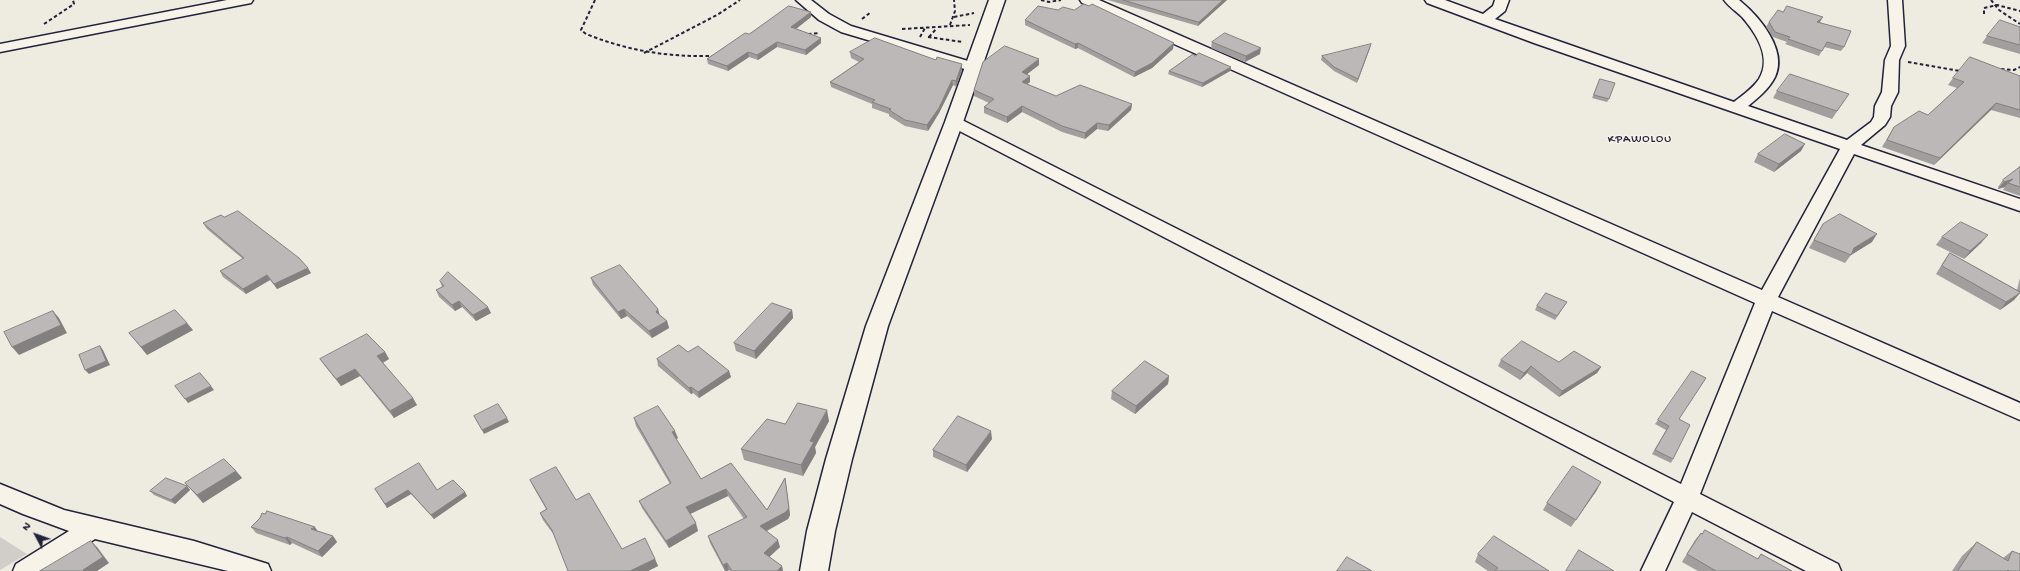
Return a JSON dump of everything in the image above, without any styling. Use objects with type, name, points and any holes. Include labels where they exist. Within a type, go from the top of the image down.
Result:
[{"type":"street","points":[[0,48],[246,0]]},
{"type":"street","points":[[803,0],[824,17],[846,29],[973,67]]},
{"type":"street","points":[[814,571],[821,531],[839,459],[878,326],[954,122],[997,0]]},
{"type":"street","points":[[1087,0],[2020,412]]},
{"type":"street","points":[[1432,0],[1485,20],[2020,205]]},
{"type":"street","points":[[1485,20],[1500,8],[1502,0]]},
{"type":"street","points":[[1731,0],[1743,9],[1754,23],[1769,53],[1770,70],[1760,88],[1737,107]]},
{"type":"street","points":[[1653,571],[1687,499],[1766,301],[1850,146],[1877,125],[1882,117],[1883,106],[1890,92],[1892,60],[1898,46],[1895,0]]},
{"type":"street","points":[[954,122],[1829,571]]},
{"type":"street","points":[[0,494],[26,508],[91,529],[157,543],[259,571]]},
{"type":"street","points":[[25,571],[91,529]]},
{"type":"path","points":[[43,24],[74,4],[73,0]]},
{"type":"path","points":[[595,0],[581,30],[586,34],[644,53],[682,56],[716,56]]},
{"type":"path","points":[[644,53],[717,15],[740,0]]},
{"type":"path","points":[[950,25],[955,11],[954,0]]},
{"type":"path","points":[[1041,0],[1049,2],[1061,0]]},
{"type":"path","points":[[1991,0],[2002,13],[2020,24]]},
{"type":"path","points":[[1984,14],[1984,8],[1994,5],[2020,11]]},
{"type":"path","points":[[896,29],[990,23]]},
{"type":"path","points":[[919,37],[925,28]]},
{"type":"path","points":[[805,35],[846,29]]},
{"type":"path","points":[[1892,60],[1960,71]]},
{"type":"path","points":[[1999,69],[2014,70],[2020,67]]},
{"type":"shaded area","points":[[0,537],[27,554],[0,570]]},
{"type":"building","points":[[1123,0],[1223,0],[1199,22]]},
{"type":"building","points":[[1084,4],[1089,6],[1092,4],[1174,43],[1152,63],[1135,72],[1078,43],[1075,44],[1025,20],[1038,6],[1058,10],[1063,7],[1074,10]]},
{"type":"building","points":[[789,6],[811,12],[791,27],[821,38],[805,50],[777,42],[757,55],[748,52],[727,66],[707,59],[745,33],[749,34]]},
{"type":"building","points":[[1787,6],[1823,17],[1817,22],[1851,31],[1844,47],[1827,42],[1822,51],[1788,39],[1790,37],[1775,32],[1769,22],[1778,10],[1783,12]]},
{"type":"building","points":[[2000,20],[2020,27],[2020,45],[1987,36]]},
{"type":"building","points":[[1225,33],[1261,48],[1246,56],[1212,42]]},
{"type":"building","points":[[875,38],[936,60],[937,57],[962,64],[956,81],[952,80],[939,108],[927,125],[905,120],[889,110],[891,109],[872,102],[875,100],[830,82],[864,59],[850,52]]},
{"type":"building","points":[[1371,44],[1358,79],[1334,67],[1322,56]]},
{"type":"building","points":[[1005,46],[1039,59],[1022,72],[1030,76],[1022,82],[1056,96],[1080,85],[1132,104],[1109,125],[1097,123],[1085,133],[1062,126],[1022,106],[1007,117],[984,107],[994,99],[974,90],[983,62]]},
{"type":"building","points":[[1199,53],[1231,67],[1203,83],[1169,71],[1193,54],[1195,56]]},
{"type":"building","points":[[1970,57],[2020,76],[2020,110],[1996,103],[1940,158],[1887,140],[1894,127],[1919,111],[1928,115],[1964,82],[1953,78]]},
{"type":"building","points":[[1790,74],[1849,94],[1837,111],[1777,91]]},
{"type":"building","points":[[1600,79],[1615,83],[1609,99],[1594,95]]},
{"type":"building","points":[[1785,134],[1805,144],[1779,164],[1758,154]]},
{"type":"building","points":[[2020,167],[2020,187],[2008,183],[2013,179],[2004,182],[2003,180]]},
{"type":"building","points":[[238,211],[299,258],[308,268],[274,284],[267,275],[243,289],[220,271],[244,258],[203,223],[221,215],[224,217]]},
{"type":"building","points":[[1840,214],[1877,234],[1854,248],[1851,255],[1814,240],[1823,224]]},
{"type":"building","points":[[1961,222],[1988,235],[1970,251],[1942,237]]},
{"type":"building","points":[[1950,253],[2020,293],[2006,302],[1942,266]]},
{"type":"building","points":[[620,265],[658,309],[656,312],[667,321],[649,331],[624,309],[618,312],[591,278]]},
{"type":"building","points":[[448,272],[488,307],[473,315],[459,301],[452,305],[436,290],[444,286],[440,281]]},
{"type":"building","points":[[1546,293],[1567,302],[1557,316],[1537,306]]},
{"type":"building","points":[[772,303],[792,310],[754,351],[734,343]]},
{"type":"building","points":[[175,310],[187,323],[141,347],[129,333]]},
{"type":"building","points":[[53,311],[61,325],[12,347],[4,332]]},
{"type":"building","points":[[367,334],[385,352],[377,356],[413,398],[390,411],[355,369],[336,379],[320,359]]},
{"type":"building","points":[[1522,341],[1559,362],[1574,351],[1601,367],[1562,391],[1531,366],[1524,373],[1501,360]]},
{"type":"building","points":[[679,345],[688,352],[698,346],[729,371],[698,392],[691,387],[689,388],[657,359]]},
{"type":"building","points":[[100,346],[106,361],[85,370],[79,355]]},
{"type":"building","points":[[1145,361],[1169,376],[1136,406],[1112,391]]},
{"type":"building","points":[[1692,371],[1706,378],[1679,419],[1690,425],[1673,459],[1655,450],[1669,426],[1658,420]]},
{"type":"building","points":[[200,373],[211,386],[185,399],[175,386]]},
{"type":"building","points":[[798,403],[827,410],[810,441],[814,442],[801,465],[741,449],[767,419],[785,424]]},
{"type":"building","points":[[498,404],[507,418],[482,430],[474,416]]},
{"type":"building","points":[[658,406],[675,431],[672,432],[701,479],[731,463],[767,510],[785,478],[789,508],[786,512],[760,526],[778,540],[764,553],[782,566],[777,571],[732,571],[727,563],[723,565],[708,536],[747,517],[726,489],[686,507],[696,523],[666,541],[639,501],[671,483],[634,418]]},
{"type":"building","points":[[958,416],[991,431],[966,465],[933,450]]},
{"type":"building","points":[[224,459],[236,471],[197,495],[185,483]]},
{"type":"building","points":[[419,463],[437,490],[453,480],[465,492],[431,515],[408,490],[385,504],[375,489]]},
{"type":"building","points":[[1573,466],[1601,482],[1576,520],[1547,503]]},
{"type":"building","points":[[556,467],[576,500],[589,493],[622,549],[645,538],[655,559],[630,571],[568,571],[552,530],[540,513],[547,509],[530,480]]},
{"type":"building","points":[[166,478],[187,486],[171,500],[150,491]]},
{"type":"building","points":[[267,511],[315,527],[311,529],[333,536],[318,551],[287,537],[285,538],[251,527],[260,518],[262,513],[265,514]]},
{"type":"building","points":[[1705,530],[1758,559],[1761,554],[1792,571],[1716,571],[1687,554],[1701,533],[1702,534]]},
{"type":"building","points":[[1494,536],[1549,571],[1494,571],[1498,568],[1478,554]]},
{"type":"building","points":[[91,541],[103,557],[83,570],[85,571],[40,571]]},
{"type":"building","points":[[1977,542],[2008,561],[2012,551],[2020,554],[2020,571],[1958,571]]},
{"type":"building","points":[[1579,550],[1614,571],[1566,571]]},
{"type":"building","points":[[1347,557],[1372,571],[1337,571]]},
{"type":"district","name":"KPAWOLOU","points":[[1640,140]]}]
